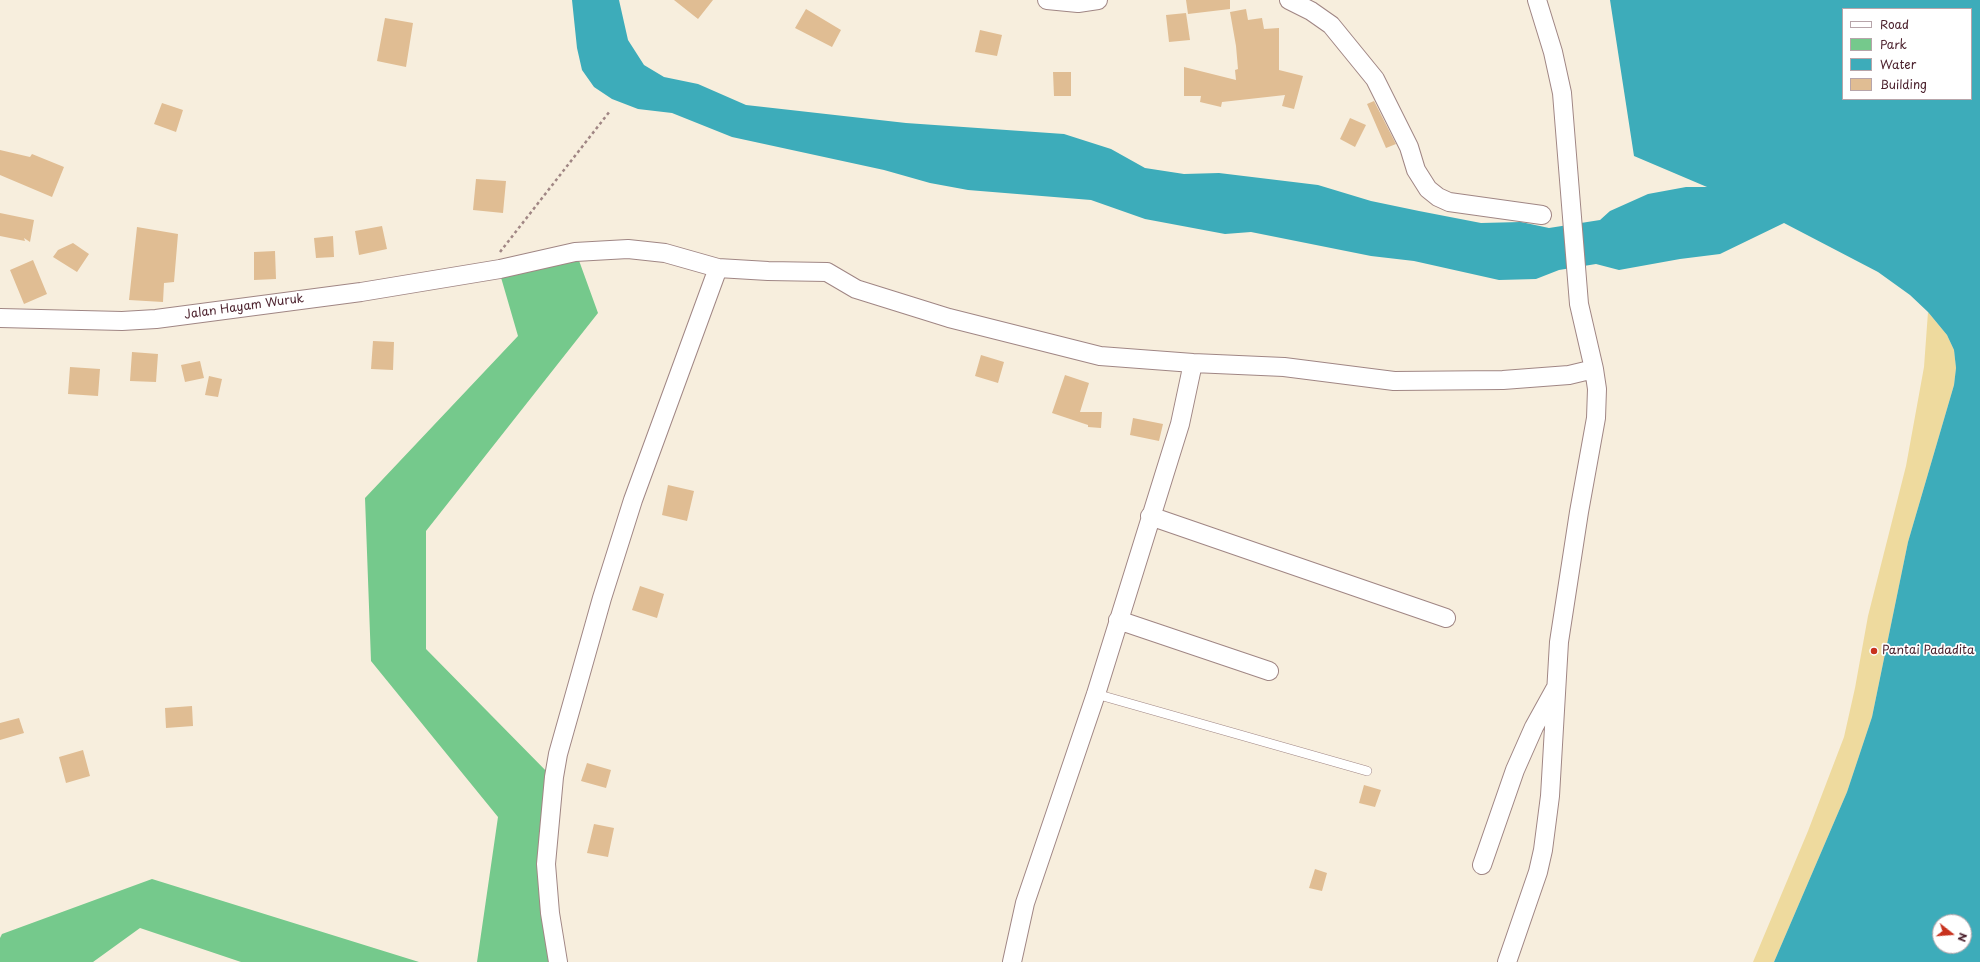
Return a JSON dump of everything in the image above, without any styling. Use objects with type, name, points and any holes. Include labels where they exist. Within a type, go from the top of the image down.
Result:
[{"type":"street","points":[[1047,0],[1078,3],[1098,0]]},
{"type":"street","points":[[1289,0],[1311,11],[1331,25],[1375,79],[1409,147],[1416,170],[1428,189],[1438,197],[1450,202],[1542,215]]},
{"type":"street","points":[[1507,962],[1538,872],[1543,850],[1550,796],[1559,642],[1596,418],[1597,388],[1579,304],[1567,171],[1562,93],[1553,52],[1537,0]]},
{"type":"street","name":"Jalan Hayam Wuruk","points":[[0,318],[108,321],[156,319],[361,292],[493,270],[575,252],[616,249],[645,250],[718,268],[827,272],[856,289],[949,318],[1100,356],[1193,363],[1284,367],[1394,381],[1503,380],[1569,375],[1594,369]]},
{"type":"street","points":[[558,962],[550,913],[546,864],[554,777],[558,754],[598,612],[633,500],[718,268]]},
{"type":"street","points":[[1012,962],[1025,903],[1096,694],[1150,516],[1180,424],[1193,363]]},
{"type":"street","points":[[1150,516],[1446,618]]},
{"type":"street","points":[[1118,620],[1269,671]]},
{"type":"street","points":[[1482,865],[1515,770],[1534,727],[1557,687]]},
{"type":"lane","points":[[1096,694],[1367,771]]},
{"type":"path","points":[[493,270],[610,111]]},
{"type":"green space","points":[[577,255],[598,313],[426,531],[426,649],[553,778],[555,962],[477,962],[498,817],[371,661],[365,498],[518,336],[500,274]]},
{"type":"green space","points":[[152,879],[419,962],[241,962],[140,928],[93,962],[0,962],[0,938],[2,934]]},
{"type":"sand","name":"Pantai Padadita","points":[[1928,312],[1947,335],[1954,350],[1956,368],[1954,385],[1908,542],[1872,717],[1847,792],[1774,962],[1753,962],[1808,831],[1844,737],[1855,688],[1868,616],[1906,466],[1924,367]]},
{"type":"water","points":[[572,0],[619,0],[628,40],[644,65],[664,77],[698,84],[746,105],[906,123],[1064,134],[1111,149],[1145,168],[1184,174],[1219,173],[1318,185],[1371,201],[1481,223],[1521,222],[1549,228],[1600,220],[1610,211],[1648,194],[1686,187],[1707,187],[1634,156],[1610,0],[1980,0],[1980,962],[1774,962],[1847,792],[1872,717],[1908,542],[1954,385],[1956,368],[1954,350],[1947,335],[1928,312],[1910,295],[1878,272],[1784,223],[1720,254],[1680,259],[1619,270],[1596,264],[1559,270],[1536,279],[1499,280],[1414,261],[1371,256],[1251,232],[1225,234],[1145,219],[1091,200],[968,190],[930,183],[884,170],[732,137],[672,113],[638,109],[612,99],[594,87],[582,70],[577,48]]},
{"type":"building","points":[[674,0],[713,0],[698,19]]},
{"type":"building","points":[[1186,0],[1230,0],[1230,9],[1188,14]]},
{"type":"building","points":[[806,9],[841,30],[832,47],[795,28]]},
{"type":"building","points":[[1246,9],[1248,20],[1262,18],[1264,29],[1279,28],[1279,70],[1303,76],[1294,109],[1282,106],[1285,95],[1222,102],[1221,107],[1200,102],[1201,96],[1184,96],[1184,67],[1236,80],[1235,70],[1238,69],[1236,46],[1230,12]]},
{"type":"building","points":[[1186,13],[1190,40],[1169,42],[1166,15]]},
{"type":"building","points":[[385,18],[413,23],[406,67],[377,61]]},
{"type":"building","points":[[980,30],[1002,35],[997,56],[975,52]]},
{"type":"building","points":[[1053,72],[1071,72],[1071,96],[1054,96]]},
{"type":"building","points":[[1374,101],[1396,144],[1386,148],[1367,104]]},
{"type":"building","points":[[162,103],[183,110],[176,132],[154,124]]},
{"type":"building","points":[[1350,118],[1366,125],[1355,147],[1340,139]]},
{"type":"building","points":[[0,150],[30,157],[32,154],[64,167],[52,197],[0,175]]},
{"type":"building","points":[[476,179],[506,181],[503,213],[473,210]]},
{"type":"building","points":[[0,213],[34,220],[30,242],[24,238],[25,241],[0,236]]},
{"type":"building","points":[[382,226],[387,249],[359,255],[355,231]]},
{"type":"building","points":[[137,227],[178,234],[174,282],[164,283],[163,302],[129,300]]},
{"type":"building","points":[[333,236],[334,257],[316,258],[314,238]]},
{"type":"building","points":[[73,243],[89,254],[77,272],[53,257],[58,250]]},
{"type":"building","points":[[275,251],[276,279],[254,280],[254,252]]},
{"type":"building","points":[[33,260],[47,294],[24,304],[10,270]]},
{"type":"building","points":[[373,341],[394,342],[393,370],[371,369]]},
{"type":"building","points":[[132,352],[158,354],[156,382],[130,381]]},
{"type":"building","points":[[981,355],[1004,362],[998,383],[975,376]]},
{"type":"building","points":[[200,361],[204,378],[185,382],[181,365]]},
{"type":"building","points":[[70,367],[100,369],[98,396],[68,394]]},
{"type":"building","points":[[1065,375],[1089,383],[1080,412],[1102,412],[1101,428],[1088,427],[1088,425],[1052,413]]},
{"type":"building","points":[[209,376],[222,379],[218,397],[205,395]]},
{"type":"building","points":[[1133,418],[1163,424],[1159,441],[1130,435]]},
{"type":"building","points":[[668,485],[694,491],[687,521],[662,515]]},
{"type":"building","points":[[640,586],[664,594],[657,618],[632,610]]},
{"type":"building","points":[[192,706],[193,726],[166,728],[165,708]]},
{"type":"building","points":[[19,718],[24,733],[0,740],[0,723]]},
{"type":"building","points":[[83,750],[90,776],[66,783],[59,757]]},
{"type":"building","points":[[587,763],[611,770],[606,788],[581,781]]},
{"type":"building","points":[[1364,785],[1381,790],[1375,807],[1359,803]]},
{"type":"building","points":[[594,824],[614,828],[608,857],[587,853]]},
{"type":"building","points":[[1315,869],[1327,873],[1322,891],[1309,888]]},
{"type":"place","name":"Pantai Padadita","points":[[1874,651]]}]
